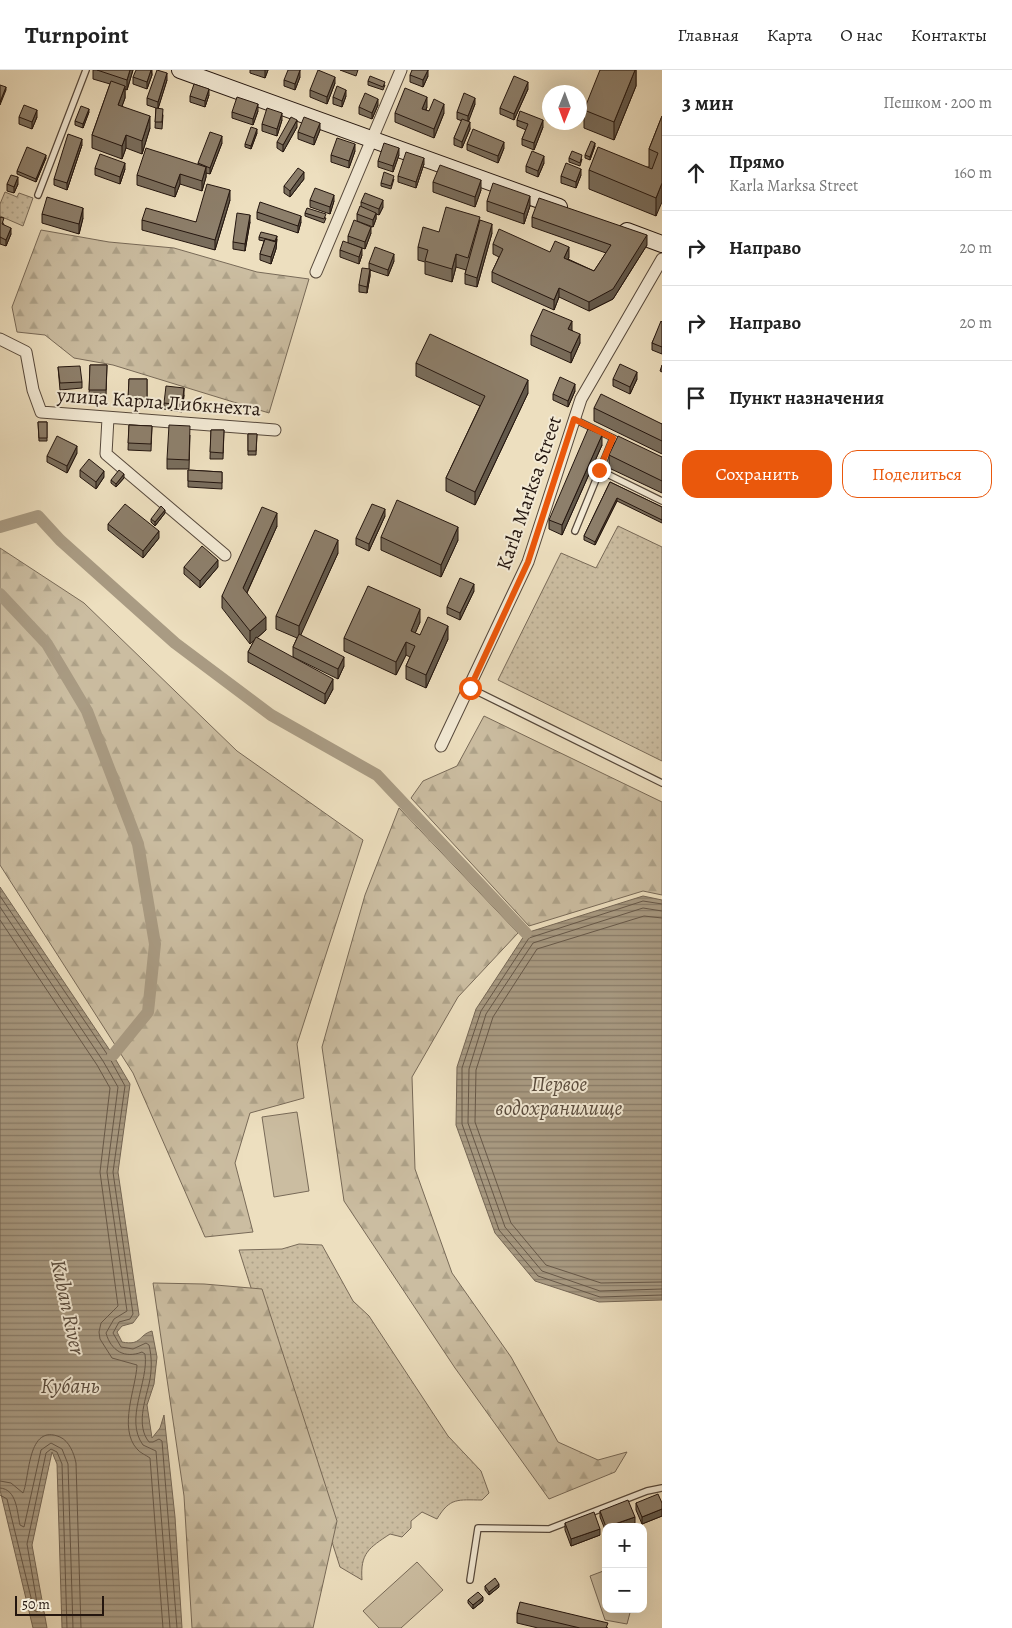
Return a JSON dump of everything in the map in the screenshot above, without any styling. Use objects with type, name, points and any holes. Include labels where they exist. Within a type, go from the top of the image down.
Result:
[{"type":"main road","points":[[180,70],[578,214]]},
{"type":"main road","points":[[615,227],[662,244]]},
{"type":"street","points":[[316,272],[400,70]]},
{"type":"street","name":"Karla Marksa Street","points":[[441,746],[528,562],[581,399],[662,259]]},
{"type":"street","name":"улица Карла Либкнехта","points":[[0,339],[26,352],[33,390],[41,412],[275,430]]},
{"type":"street","points":[[108,418],[106,454],[225,555]]},
{"type":"lane","points":[[38,195],[86,70]]},
{"type":"lane","points":[[574,419],[621,442]]},
{"type":"lane","points":[[575,530],[613,438]]},
{"type":"lane","points":[[599,470],[662,501]]},
{"type":"lane","points":[[470,688],[662,783]]},
{"type":"lane","points":[[470,1580],[478,1528],[549,1529],[662,1488]]},
{"type":"green space","points":[[5,192],[17,197],[19,193],[33,198],[23,226],[0,216],[0,204]]},
{"type":"green space","points":[[41,230],[109,242],[174,248],[257,272],[309,279],[269,413],[113,365],[74,358],[45,335],[17,332],[12,307]]},
{"type":"green space","points":[[618,526],[662,547],[662,761],[498,680],[561,553],[596,568]]},
{"type":"green space","points":[[0,548],[84,603],[237,751],[363,840],[297,1044],[304,1098],[250,1113],[235,1163],[253,1232],[205,1237],[133,1073],[0,865]]},
{"type":"green space","points":[[484,716],[662,802],[662,895],[643,891],[529,926],[411,798],[423,781],[457,766]]},
{"type":"green space","points":[[399,808],[518,933],[458,997],[412,1077],[415,1169],[452,1273],[511,1357],[558,1442],[598,1460],[627,1452],[615,1472],[549,1499],[455,1368],[344,1201],[322,1047],[365,895]]},
{"type":"green space","points":[[297,1112],[309,1191],[274,1197],[262,1117]]},
{"type":"green space","points":[[299,1244],[322,1245],[353,1301],[369,1316],[448,1436],[481,1471],[489,1493],[482,1500],[461,1500],[451,1503],[437,1519],[422,1512],[411,1521],[411,1528],[402,1537],[390,1534],[367,1552],[364,1557],[362,1580],[340,1567],[239,1250],[282,1249]]},
{"type":"green space","points":[[153,1283],[204,1284],[262,1289],[337,1521],[313,1628],[192,1628],[184,1496]]},
{"type":"green space","points":[[417,1562],[443,1590],[401,1628],[379,1628],[363,1611]]},
{"type":"green space","points":[[602,1572],[602,1611],[590,1576]]},
{"type":"green space","points":[[603,1613],[630,1613],[627,1624],[605,1620]]},
{"type":"water","name":"Кубань","points":[[0,887],[113,1055],[130,1084],[118,1172],[139,1315],[133,1323],[122,1326],[117,1332],[122,1342],[133,1343],[152,1331],[157,1357],[154,1384],[147,1405],[152,1438],[160,1428],[164,1415],[175,1517],[182,1628],[62,1628],[57,1464],[52,1452],[32,1545],[47,1628],[33,1628],[0,1490]]},
{"type":"water","name":"Первое водохранилище","points":[[643,896],[662,900],[662,1300],[599,1302],[535,1281],[495,1233],[456,1125],[457,1067],[476,1009],[526,933]]},
{"type":"building","points":[[97,70],[130,70],[127,80]]},
{"type":"building","points":[[136,70],[151,70],[147,82],[133,77]]},
{"type":"building","points":[[157,70],[167,73],[158,102],[147,98]]},
{"type":"building","points":[[288,70],[300,70],[295,84],[284,80]]},
{"type":"building","points":[[318,70],[335,77],[327,97],[310,90]]},
{"type":"building","points":[[412,70],[428,70],[423,80],[410,75]]},
{"type":"building","points":[[600,70],[635,70],[614,122],[587,111],[587,102]]},
{"type":"building","points":[[370,76],[385,82],[383,87],[368,81]]},
{"type":"building","points":[[514,76],[528,82],[514,114],[500,108]]},
{"type":"building","points":[[111,81],[125,86],[118,105],[150,116],[142,141],[126,135],[122,146],[92,135]]},
{"type":"building","points":[[194,84],[209,89],[205,101],[190,96]]},
{"type":"building","points":[[0,85],[6,87],[0,102]]},
{"type":"building","points":[[337,86],[346,90],[342,101],[333,97]]},
{"type":"building","points":[[405,88],[427,97],[422,109],[429,111],[434,99],[444,104],[434,129],[395,113]]},
{"type":"building","points":[[365,93],[378,99],[372,113],[359,107]]},
{"type":"building","points":[[464,93],[475,98],[468,116],[457,112]]},
{"type":"building","points":[[237,97],[258,104],[253,119],[232,112]]},
{"type":"building","points":[[24,105],[37,110],[32,122],[19,117]]},
{"type":"building","points":[[81,106],[89,109],[83,124],[75,121]]},
{"type":"building","points":[[156,108],[163,109],[162,122],[155,122]]},
{"type":"building","points":[[267,108],[282,113],[277,129],[262,124]]},
{"type":"building","points":[[520,111],[542,120],[534,143],[522,139],[528,124],[517,120]]},
{"type":"building","points":[[662,116],[662,183],[656,198],[589,170],[598,147],[652,169],[658,153],[649,149]]},
{"type":"building","points":[[291,117],[297,120],[283,145],[277,142]]},
{"type":"building","points":[[304,117],[320,123],[314,138],[298,132]]},
{"type":"building","points":[[462,119],[470,122],[462,142],[454,138]]},
{"type":"building","points":[[251,127],[257,129],[251,146],[245,144]]},
{"type":"building","points":[[473,129],[504,142],[498,156],[467,144]]},
{"type":"building","points":[[210,132],[222,136],[210,168],[198,163]]},
{"type":"building","points":[[68,134],[82,139],[67,183],[54,179]]},
{"type":"building","points":[[337,138],[355,144],[349,161],[331,155]]},
{"type":"building","points":[[591,141],[595,143],[590,157],[585,155]]},
{"type":"building","points":[[384,143],[399,148],[393,166],[378,161]]},
{"type":"building","points":[[27,147],[46,155],[36,179],[17,171]]},
{"type":"building","points":[[146,148],[206,167],[202,181],[180,174],[175,188],[137,175]]},
{"type":"building","points":[[532,151],[544,156],[538,171],[526,166]]},
{"type":"building","points":[[572,151],[582,155],[580,163],[569,158]]},
{"type":"building","points":[[406,152],[424,158],[416,182],[398,176]]},
{"type":"building","points":[[100,154],[125,163],[120,177],[95,168]]},
{"type":"building","points":[[566,163],[581,169],[576,182],[561,176]]},
{"type":"building","points":[[440,165],[481,180],[475,197],[433,182]]},
{"type":"building","points":[[298,168],[304,172],[290,191],[284,186]]},
{"type":"building","points":[[384,172],[394,176],[391,186],[381,183]]},
{"type":"building","points":[[11,175],[18,177],[14,187],[7,184]]},
{"type":"building","points":[[493,183],[530,196],[524,214],[487,201]]},
{"type":"building","points":[[207,184],[230,190],[215,240],[142,220],[146,208],[196,222]]},
{"type":"building","points":[[315,188],[334,195],[330,207],[310,200]]},
{"type":"building","points":[[365,193],[383,200],[379,209],[361,202]]},
{"type":"building","points":[[47,197],[83,208],[79,224],[42,214]]},
{"type":"building","points":[[539,198],[647,235],[613,289],[589,302],[559,288],[554,300],[492,272],[503,249],[493,244],[499,229],[550,252],[555,241],[569,247],[564,258],[594,271],[611,245],[532,217]]},
{"type":"building","points":[[260,202],[301,216],[298,226],[257,212]]},
{"type":"building","points":[[360,206],[376,213],[373,220],[357,214]]},
{"type":"building","points":[[446,207],[480,217],[468,258],[456,254],[452,269],[425,261],[428,250],[418,247],[423,227],[439,232]]},
{"type":"building","points":[[307,208],[326,214],[324,219],[305,213]]},
{"type":"building","points":[[237,213],[250,215],[245,244],[233,242]]},
{"type":"building","points":[[0,217],[4,218],[2,224],[11,228],[6,240],[0,237]]},
{"type":"building","points":[[354,220],[371,227],[365,242],[348,236]]},
{"type":"building","points":[[480,220],[492,224],[477,278],[465,274]]},
{"type":"building","points":[[261,232],[277,236],[275,241],[259,237]]},
{"type":"building","points":[[265,239],[276,242],[271,257],[260,254]]},
{"type":"building","points":[[343,241],[362,248],[359,257],[340,250]]},
{"type":"building","points":[[375,247],[394,254],[388,270],[369,263]]},
{"type":"building","points":[[362,268],[370,269],[367,287],[359,285]]},
{"type":"building","points":[[543,309],[572,321],[568,329],[580,334],[571,353],[531,335]]},
{"type":"building","points":[[662,322],[662,347],[652,343]]},
{"type":"building","points":[[430,334],[528,380],[475,492],[446,478],[485,396],[416,363]]},
{"type":"building","points":[[620,364],[637,372],[630,387],[613,379]]},
{"type":"building","points":[[90,365],[107,365],[106,390],[89,390]]},
{"type":"building","points":[[80,366],[82,382],[60,383],[58,367]]},
{"type":"building","points":[[560,377],[575,384],[568,401],[553,394]]},
{"type":"building","points":[[129,379],[147,379],[147,399],[128,398]]},
{"type":"building","points":[[166,386],[184,388],[182,405],[164,403]]},
{"type":"building","points":[[601,394],[662,424],[662,441],[594,408]]},
{"type":"building","points":[[38,422],[47,422],[47,438],[39,438]]},
{"type":"building","points":[[129,425],[152,426],[151,444],[128,443]]},
{"type":"building","points":[[169,425],[190,426],[189,460],[167,459]]},
{"type":"building","points":[[588,429],[602,435],[562,525],[549,520]]},
{"type":"building","points":[[211,430],[224,430],[223,453],[210,452]]},
{"type":"building","points":[[248,434],[257,434],[256,451],[248,451]]},
{"type":"building","points":[[57,436],[77,446],[67,466],[47,456]]},
{"type":"building","points":[[618,436],[662,457],[662,481],[609,455]]},
{"type":"building","points":[[89,459],[104,471],[96,482],[80,470]]},
{"type":"building","points":[[119,470],[124,474],[116,484],[111,480]]},
{"type":"building","points":[[188,470],[222,472],[222,483],[188,481]]},
{"type":"building","points":[[610,482],[662,507],[662,520],[617,498],[595,542],[584,536]]},
{"type":"building","points":[[397,500],[458,527],[441,565],[381,537]]},
{"type":"building","points":[[125,504],[159,531],[143,551],[108,524]]},
{"type":"building","points":[[372,504],[385,509],[369,544],[356,538]]},
{"type":"building","points":[[161,506],[165,510],[155,522],[151,519]]},
{"type":"building","points":[[262,507],[277,513],[243,588],[266,617],[250,631],[222,596]]},
{"type":"building","points":[[315,530],[338,540],[299,626],[276,616]]},
{"type":"building","points":[[202,546],[218,560],[200,581],[184,567]]},
{"type":"building","points":[[460,578],[474,584],[460,613],[447,607]]},
{"type":"building","points":[[368,586],[420,609],[411,631],[420,635],[428,617],[448,626],[426,675],[406,666],[415,646],[406,642],[396,662],[344,638]]},
{"type":"building","points":[[299,634],[344,657],[338,669],[293,647]]},
{"type":"building","points":[[256,637],[333,679],[325,694],[248,652]]},
{"type":"building","points":[[658,1494],[662,1503],[662,1509],[642,1517],[636,1503]]},
{"type":"building","points":[[628,1500],[635,1517],[618,1523],[604,1523],[600,1511]]},
{"type":"building","points":[[594,1512],[600,1529],[571,1539],[565,1523]]},
{"type":"building","points":[[495,1578],[499,1584],[489,1592],[485,1586]]},
{"type":"building","points":[[478,1592],[483,1597],[473,1605],[468,1600]]},
{"type":"building","points":[[520,1602],[608,1623],[606,1628],[580,1628],[517,1613]]},
{"type":"waterway","points":[[0,527],[38,516],[60,540],[175,643],[271,715],[377,775],[526,933]]},
{"type":"waterway","points":[[0,594],[47,644],[87,711],[138,844],[155,944],[148,1012],[113,1055]]},
{"type":"route","points":[[470,688],[528,562],[574,419],[613,438],[599,470]]},
{"type":"water label","name":"Kuban River","points":[[68,1307]]}]
